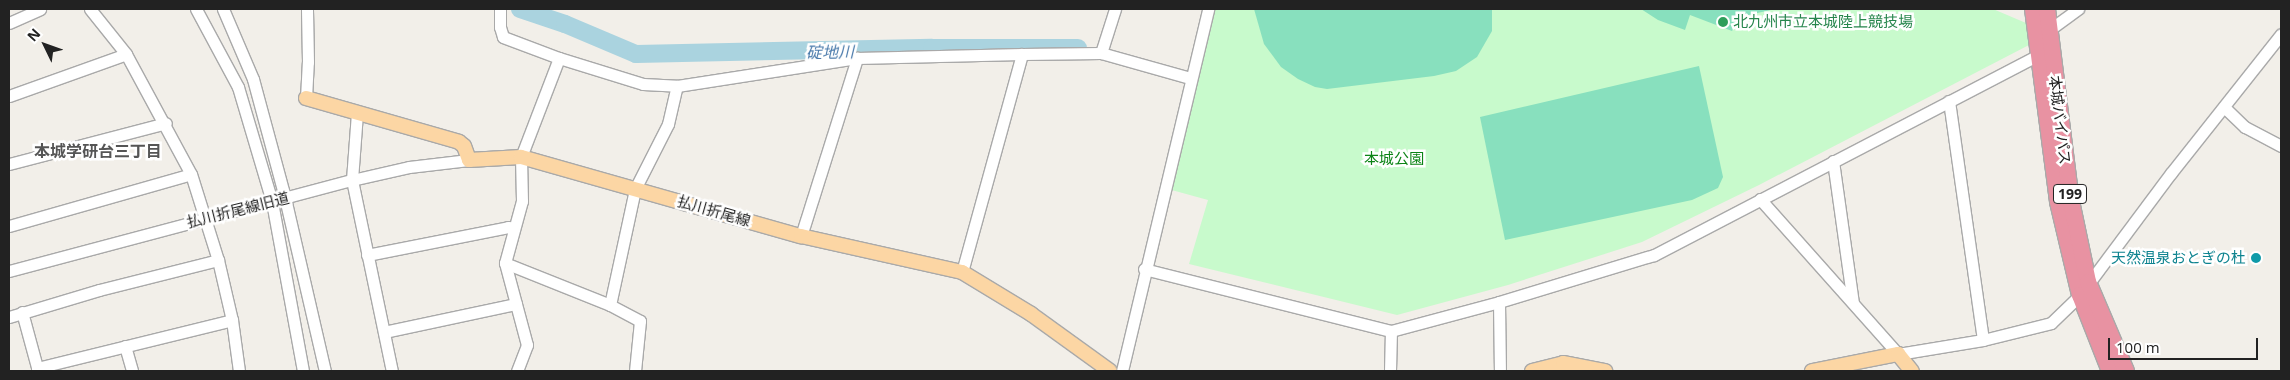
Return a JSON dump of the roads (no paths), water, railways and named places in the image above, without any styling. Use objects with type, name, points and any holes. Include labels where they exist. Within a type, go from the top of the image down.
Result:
[{"type":"highway","name":"本城バイパス","points":[[2033,9],[2058,202],[2110,371]]},
{"type":"highway","name":"本城バイパス","points":[[2047,9],[2084,289],[2126,371]]},
{"type":"main road","points":[[306,98],[459,142],[464,146],[468,160]]},
{"type":"main road","name":"払川折尾線","points":[[468,160],[521,157],[801,236],[962,272],[1031,314],[1110,371]]},
{"type":"main road","points":[[1812,371],[1898,354],[1912,371]]},
{"type":"main road","points":[[1532,371],[1562,363],[1605,371]]},
{"type":"street","points":[[9,23],[40,9]]},
{"type":"street","points":[[90,9],[126,54],[166,123],[191,174],[218,260],[232,320],[239,371]]},
{"type":"street","points":[[196,9],[238,87],[272,202],[302,371]]},
{"type":"street","points":[[224,9],[253,78],[285,198],[324,371]]},
{"type":"street","points":[[306,98],[308,62],[307,9]]},
{"type":"street","points":[[500,9],[500,28],[503,36],[559,58],[643,84],[677,86],[856,58],[1101,53],[1190,78]]},
{"type":"street","points":[[1101,53],[1115,9]]},
{"type":"street","points":[[1122,371],[1144,269],[1208,9]]},
{"type":"street","points":[[2049,30],[2078,9]]},
{"type":"street","points":[[1760,199],[1898,354],[1983,340],[2051,323],[2084,289],[2281,34]]},
{"type":"street","points":[[9,96],[126,54]]},
{"type":"street","points":[[962,272],[1022,54]]},
{"type":"street","points":[[1144,269],[1391,331],[1499,302],[1654,255],[2038,55]]},
{"type":"street","points":[[517,371],[527,345],[505,263],[522,201],[521,157],[559,58]]},
{"type":"street","points":[[801,236],[856,58]]},
{"type":"street","points":[[610,304],[636,189],[668,124],[677,86]]},
{"type":"street","points":[[1949,101],[1983,340]]},
{"type":"street","points":[[2224,106],[2245,127],[2281,146]]},
{"type":"street","points":[[357,113],[352,180],[392,371]]},
{"type":"street","points":[[9,164],[166,123]]},
{"type":"street","name":"払川折尾線旧道","points":[[9,271],[352,180],[409,167],[468,160]]},
{"type":"street","points":[[1833,161],[1854,303]]},
{"type":"street","points":[[9,226],[191,174]]},
{"type":"street","points":[[367,255],[508,227],[514,229]]},
{"type":"street","points":[[9,317],[218,260]]},
{"type":"street","points":[[505,263],[610,304],[640,321],[635,371]]},
{"type":"street","points":[[1499,302],[1500,371]]},
{"type":"street","points":[[384,332],[516,304]]},
{"type":"street","points":[[22,312],[38,370],[125,346],[232,320]]},
{"type":"street","points":[[1390,371],[1391,331]]},
{"type":"street","points":[[125,346],[132,371]]},
{"type":"waterway","name":"碇地川","points":[[520,9],[565,24],[636,54],[932,48],[1078,48]]},
{"type":"place","name":"北九州市立本城陸上競技場","points":[[1723,22]]},
{"type":"place","name":"天然温泉おとぎの杜","points":[[2256,258]]},
{"type":"district","name":"本城学研台三丁目","points":[[98,151]]},
{"type":"park label","name":"本城公園","points":[[1394,159]]}]
